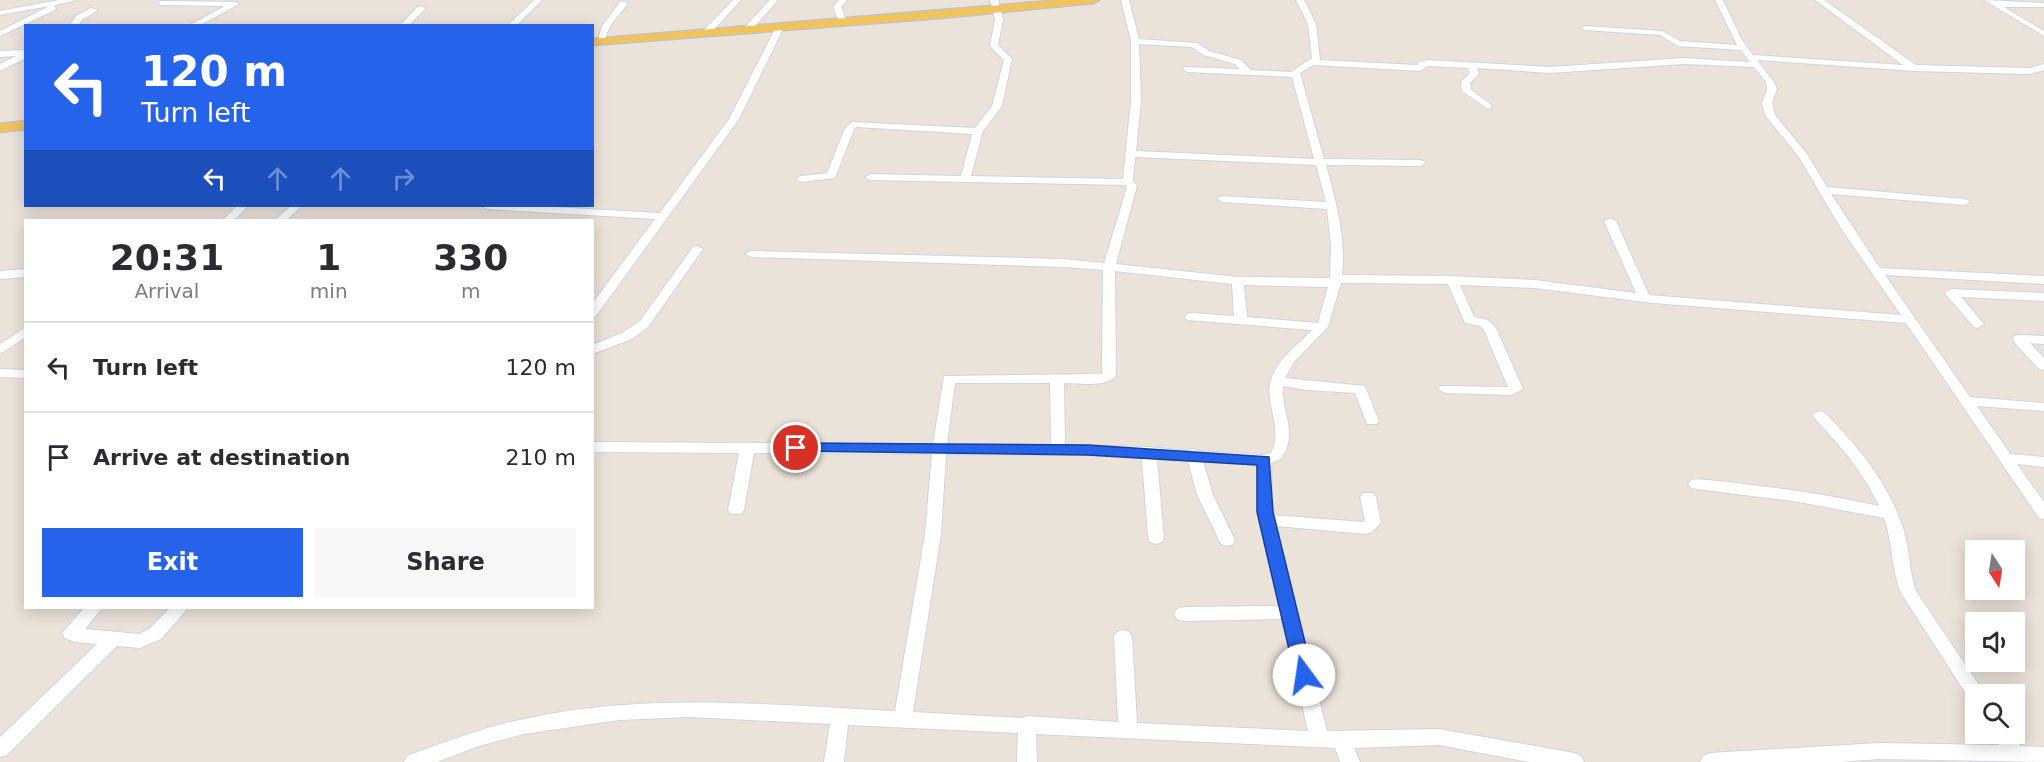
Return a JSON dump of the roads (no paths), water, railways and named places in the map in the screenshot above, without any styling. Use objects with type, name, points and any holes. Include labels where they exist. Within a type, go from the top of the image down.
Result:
[{"type":"main road","points":[[596,42],[843,22],[995,5],[1094,0]]},
{"type":"main road","points":[[0,128],[24,125]]},
{"type":"street","points":[[513,24],[538,0]]},
{"type":"street","points":[[706,33],[737,0]]},
{"type":"street","points":[[747,30],[774,0]]},
{"type":"street","points":[[843,0],[837,7],[843,22]]},
{"type":"street","points":[[1125,0],[1135,41],[1136,101],[1128,182]]},
{"type":"street","points":[[1300,0],[1312,24],[1316,59],[1313,62]]},
{"type":"street","points":[[1719,0],[1751,57],[1770,82],[1772,89],[1767,103],[1770,115],[1803,156],[1911,320],[2042,509]]},
{"type":"street","points":[[1819,0],[1914,68]]},
{"type":"street","points":[[0,13],[69,1]]},
{"type":"street","points":[[0,34],[69,1]]},
{"type":"street","points":[[1992,2],[2044,5]]},
{"type":"street","points":[[1992,2],[2044,34]]},
{"type":"street","points":[[162,3],[235,4],[196,24]]},
{"type":"street","points":[[596,42],[624,3]]},
{"type":"street","points":[[965,179],[978,131],[997,106],[1008,59],[994,46],[999,19],[995,5]]},
{"type":"street","points":[[405,24],[422,8]]},
{"type":"street","points":[[76,24],[94,10]]},
{"type":"street","points":[[594,310],[734,119],[780,27]]},
{"type":"street","points":[[1585,28],[1662,33],[1678,43],[1751,57]]},
{"type":"street","points":[[1135,41],[1194,45],[1211,55],[1238,62],[1249,73]]},
{"type":"street","points":[[0,54],[24,53]]},
{"type":"street","points":[[0,68],[24,54]]},
{"type":"street","points":[[594,447],[1058,450],[1193,454],[1264,460],[1276,456],[1283,440],[1282,424],[1274,397],[1280,372],[1322,327],[1337,279],[1336,227],[1332,206],[1296,75],[1298,67],[1313,62],[1420,68],[1425,63],[1589,69],[1751,57],[1914,68],[2029,71],[2036,70],[2036,67],[2044,67]]},
{"type":"street","points":[[1471,66],[1475,74],[1465,82],[1467,90],[1488,106]]},
{"type":"street","points":[[1187,69],[1296,75]]},
{"type":"street","points":[[801,179],[831,176],[850,128],[855,124],[978,131]]},
{"type":"street","points":[[1131,154],[1320,162],[1421,163]]},
{"type":"street","points":[[870,177],[1128,182],[1132,186],[1109,266],[1109,376],[1099,379],[951,377],[940,450],[933,534],[903,717]]},
{"type":"street","points":[[1825,190],[1965,202]]},
{"type":"street","points":[[1222,200],[1332,206]]},
{"type":"street","points":[[229,219],[242,207]]},
{"type":"street","points":[[281,219],[296,207]]},
{"type":"street","points":[[505,207],[663,216]]},
{"type":"street","points":[[1610,221],[1644,298]]},
{"type":"street","points":[[594,349],[627,336],[644,324],[697,249]]},
{"type":"street","points":[[752,254],[986,260],[1109,266],[1238,281],[1327,283],[1337,279],[1452,280],[1535,284],[1644,298],[1911,320]]},
{"type":"street","points":[[1878,271],[2044,281]]},
{"type":"street","points":[[0,274],[24,273]]},
{"type":"street","points":[[1445,389],[1512,391],[1516,389],[1490,328],[1484,323],[1469,320],[1452,280]]},
{"type":"street","points":[[1238,281],[1241,320]]},
{"type":"street","points":[[1978,324],[1951,293],[2044,297]]},
{"type":"street","points":[[1191,317],[1322,327]]},
{"type":"street","points":[[0,338],[20,339]]},
{"type":"street","points":[[0,350],[20,339]]},
{"type":"street","points":[[2044,340],[2019,339],[2044,366]]},
{"type":"street","points":[[0,373],[24,374]]},
{"type":"street","points":[[1057,378],[1058,450]]},
{"type":"street","points":[[1277,381],[1307,386],[1360,388],[1372,421]]},
{"type":"street","points":[[1966,401],[2044,407]]},
{"type":"street","points":[[1818,415],[1848,445],[1890,514],[1899,542],[1901,576],[1909,593],[1969,684]]},
{"type":"street","points":[[736,510],[747,449]]},
{"type":"street","points":[[1149,452],[1156,538]]},
{"type":"street","points":[[1193,454],[1205,495],[1227,540]]},
{"type":"street","points":[[2005,458],[2044,462]]},
{"type":"street","points":[[1264,460],[1267,520],[1319,739]]},
{"type":"street","points":[[1696,484],[1763,490],[1890,514]]},
{"type":"street","points":[[1267,520],[1366,528],[1373,523],[1368,497]]},
{"type":"street","points":[[93,609],[71,633],[140,641],[148,639],[179,609]]},
{"type":"street","points":[[1184,614],[1289,612]]},
{"type":"street","points":[[1123,637],[1128,730]]},
{"type":"street","points":[[0,750],[113,639]]},
{"type":"street","points":[[414,762],[497,733],[585,716],[691,709],[903,717],[1341,740],[1439,737],[1574,762]]},
{"type":"street","points":[[834,762],[840,715]]},
{"type":"street","points":[[1027,762],[1028,724]]},
{"type":"street","points":[[1341,740],[1350,762]]},
{"type":"street","points":[[2008,744],[2014,753]]},
{"type":"street","points":[[1710,762],[1878,751],[2044,755]]}]
